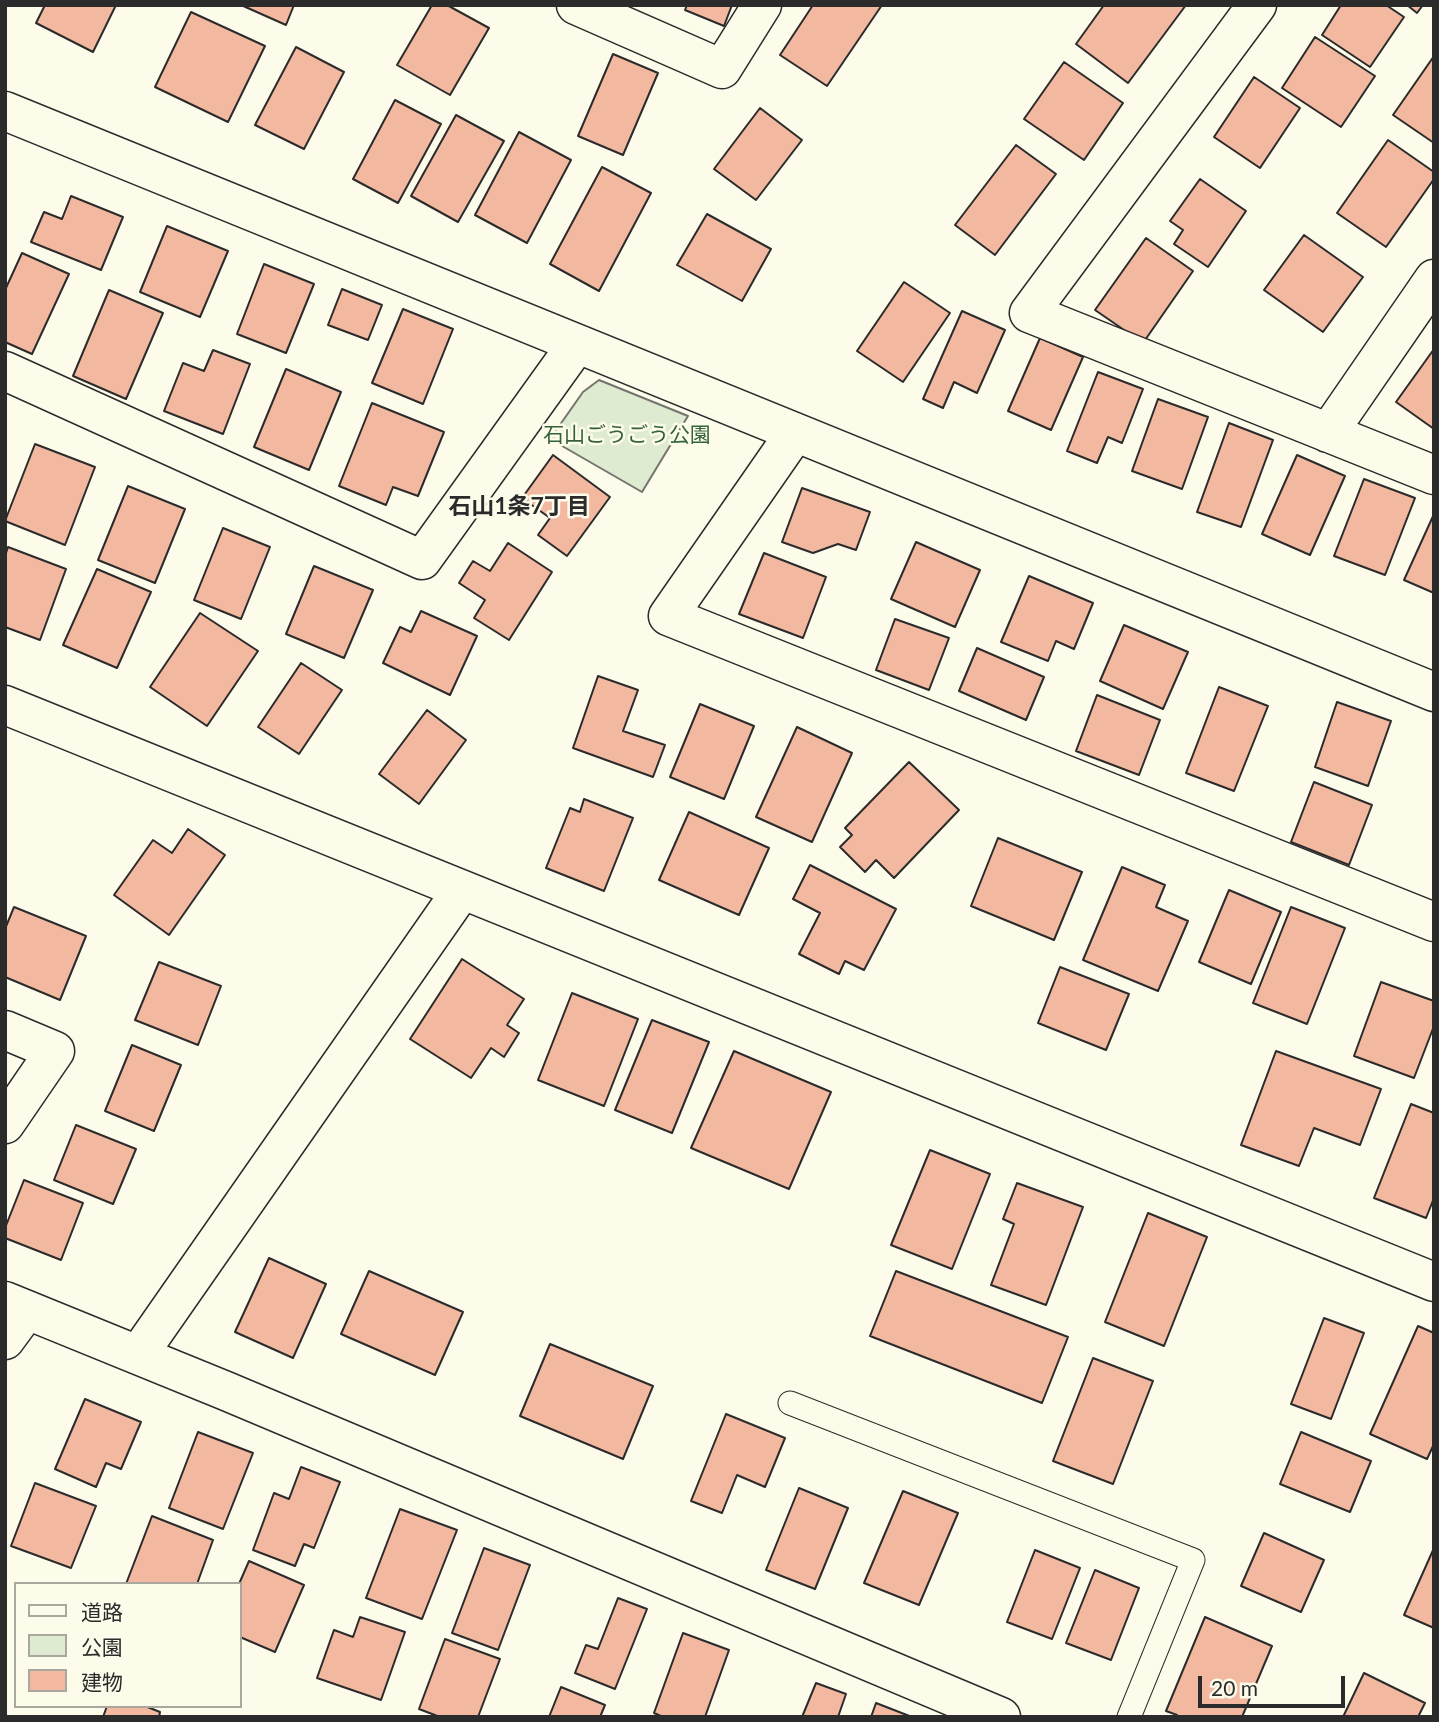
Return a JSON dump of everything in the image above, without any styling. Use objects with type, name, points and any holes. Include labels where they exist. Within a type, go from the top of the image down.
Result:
[{"type":"street","points":[[576,5],[722,69],[762,5]]},
{"type":"street","points":[[1257,5],[1029,313],[1434,475]]},
{"type":"street","points":[[5,111],[1434,692]]},
{"type":"street","points":[[1328,433],[1434,279]]},
{"type":"street","points":[[5,371],[422,560],[577,344]]},
{"type":"street","points":[[795,433],[668,616],[1434,922]]},
{"type":"street","points":[[5,705],[1434,1282]]},
{"type":"street","points":[[138,1355],[462,890]]},
{"type":"street","points":[[5,1030],[55,1051],[5,1124]]},
{"type":"street","points":[[5,1340],[16,1306],[239,1396],[999,1716]]},
{"type":"lane","points":[[790,1403],[1193,1560],[1129,1717]]},
{"type":"green space","name":"石山ごうごう公園","points":[[599,380],[688,416],[642,492],[550,439],[583,392]]},
{"type":"building","points":[[45,5],[116,5],[93,52],[36,23]]},
{"type":"building","points":[[241,5],[294,5],[286,25]]},
{"type":"building","points":[[432,5],[447,5],[489,28],[450,95],[397,65]]},
{"type":"building","points":[[687,5],[732,5],[724,26],[685,10]]},
{"type":"building","points":[[813,5],[882,5],[827,86],[780,55]]},
{"type":"building","points":[[1104,5],[1186,5],[1128,83],[1076,44]]},
{"type":"building","points":[[1341,5],[1386,5],[1404,17],[1370,67],[1322,35]]},
{"type":"building","points":[[1407,5],[1423,5],[1417,13]]},
{"type":"building","points":[[191,12],[265,46],[228,122],[155,87]]},
{"type":"building","points":[[1315,37],[1375,76],[1341,127],[1282,88]]},
{"type":"building","points":[[296,47],[344,72],[304,149],[255,125]]},
{"type":"building","points":[[613,54],[658,73],[623,155],[578,136]]},
{"type":"building","points":[[1434,56],[1434,143],[1393,115]]},
{"type":"building","points":[[1064,62],[1123,103],[1084,160],[1024,119]]},
{"type":"building","points":[[1254,77],[1300,108],[1260,168],[1214,137]]},
{"type":"building","points":[[395,100],[441,124],[398,203],[353,179]]},
{"type":"building","points":[[760,108],[802,140],[756,200],[714,169]]},
{"type":"building","points":[[456,115],[504,141],[458,222],[411,196]]},
{"type":"building","points":[[519,132],[571,160],[527,243],[475,215]]},
{"type":"building","points":[[1388,140],[1434,172],[1434,179],[1386,247],[1337,213]]},
{"type":"building","points":[[1016,145],[1056,174],[995,255],[955,225]]},
{"type":"building","points":[[602,167],[651,193],[599,291],[550,264]]},
{"type":"building","points":[[1200,179],[1246,211],[1208,267],[1174,244],[1183,230],[1170,221]]},
{"type":"building","points":[[71,196],[123,217],[101,270],[31,242],[44,212],[62,219]]},
{"type":"building","points":[[707,214],[771,249],[742,301],[677,265]]},
{"type":"building","points":[[167,226],[228,251],[200,317],[140,292]]},
{"type":"building","points":[[1304,235],[1363,277],[1323,332],[1264,290]]},
{"type":"building","points":[[1146,238],[1193,271],[1143,343],[1095,310]]},
{"type":"building","points":[[22,253],[69,274],[32,354],[5,342],[5,290]]},
{"type":"building","points":[[264,264],[314,284],[286,353],[237,334]]},
{"type":"building","points":[[904,282],[950,313],[903,382],[857,351]]},
{"type":"building","points":[[342,289],[382,305],[368,340],[328,325]]},
{"type":"building","points":[[109,290],[163,313],[126,399],[73,376]]},
{"type":"building","points":[[403,309],[453,329],[423,404],[372,383]]},
{"type":"building","points":[[962,311],[1005,330],[977,393],[954,382],[943,408],[923,399]]},
{"type":"building","points":[[1040,338],[1083,357],[1051,430],[1008,411]]},
{"type":"building","points":[[1434,349],[1434,429],[1396,402]]},
{"type":"building","points":[[213,350],[250,364],[223,434],[164,411],[183,363],[204,371]]},
{"type":"building","points":[[286,369],[341,392],[309,470],[254,447]]},
{"type":"building","points":[[1098,372],[1143,389],[1122,443],[1108,437],[1097,463],[1067,451]]},
{"type":"building","points":[[1158,399],[1208,417],[1182,489],[1132,471]]},
{"type":"building","points":[[372,403],[444,432],[418,496],[393,487],[386,505],[339,486]]},
{"type":"building","points":[[1229,423],[1273,440],[1241,527],[1197,512]]},
{"type":"building","points":[[35,444],[95,467],[65,545],[5,521]]},
{"type":"building","points":[[553,455],[610,497],[567,556],[538,535],[550,518],[522,498]]},
{"type":"building","points":[[1297,455],[1345,476],[1310,555],[1262,534]]},
{"type":"building","points":[[1364,479],[1415,498],[1385,575],[1334,556]]},
{"type":"building","points":[[128,486],[185,509],[155,583],[98,560]]},
{"type":"building","points":[[802,488],[870,512],[856,550],[838,544],[813,553],[782,542]]},
{"type":"building","points":[[1434,514],[1434,593],[1404,580]]},
{"type":"building","points":[[223,528],[270,547],[241,619],[194,600]]},
{"type":"building","points":[[916,542],[980,570],[955,627],[891,599]]},
{"type":"building","points":[[508,543],[552,572],[509,640],[474,618],[485,600],[459,583],[473,561],[490,571]]},
{"type":"building","points":[[8,547],[66,569],[40,640],[5,627],[5,556]]},
{"type":"building","points":[[764,553],[826,577],[803,638],[739,614]]},
{"type":"building","points":[[314,566],[373,590],[344,658],[286,634]]},
{"type":"building","points":[[97,569],[151,592],[117,668],[63,645]]},
{"type":"building","points":[[1029,576],[1093,603],[1074,649],[1056,641],[1048,661],[1001,642]]},
{"type":"building","points":[[421,611],[477,636],[450,695],[383,663],[400,627],[411,632]]},
{"type":"building","points":[[200,613],[258,651],[207,726],[150,687]]},
{"type":"building","points":[[895,619],[949,638],[929,690],[876,670]]},
{"type":"building","points":[[1124,625],[1188,652],[1163,709],[1100,681]]},
{"type":"building","points":[[977,648],[1044,677],[1026,720],[959,691]]},
{"type":"building","points":[[301,663],[342,690],[299,754],[258,727]]},
{"type":"building","points":[[598,676],[638,690],[623,731],[665,745],[653,777],[573,748]]},
{"type":"building","points":[[1219,687],[1268,706],[1234,791],[1186,773]]},
{"type":"building","points":[[1097,695],[1160,720],[1139,775],[1076,751]]},
{"type":"building","points":[[1337,702],[1391,721],[1368,786],[1315,767]]},
{"type":"building","points":[[700,704],[754,726],[724,799],[670,777]]},
{"type":"building","points":[[427,710],[466,740],[419,804],[379,774]]},
{"type":"building","points":[[797,727],[852,753],[812,842],[756,817]]},
{"type":"building","points":[[909,762],[959,810],[894,878],[876,860],[865,872],[840,847],[852,835],[845,828]]},
{"type":"building","points":[[1314,782],[1372,805],[1349,865],[1291,842]]},
{"type":"building","points":[[584,799],[633,818],[604,891],[546,868],[570,808],[580,812]]},
{"type":"building","points":[[689,812],[769,848],[739,915],[659,880]]},
{"type":"building","points":[[188,829],[225,855],[169,935],[114,895],[153,840],[172,853]]},
{"type":"building","points":[[998,838],[1082,872],[1054,940],[971,906]]},
{"type":"building","points":[[810,865],[896,909],[864,970],[845,961],[839,974],[799,954],[820,913],[793,899]]},
{"type":"building","points":[[1122,867],[1165,885],[1156,907],[1188,921],[1158,991],[1083,960]]},
{"type":"building","points":[[1229,890],[1281,912],[1251,984],[1199,962]]},
{"type":"building","points":[[14,907],[86,936],[60,1000],[5,977],[5,929]]},
{"type":"building","points":[[1291,907],[1345,928],[1307,1024],[1253,1003]]},
{"type":"building","points":[[462,959],[524,999],[507,1025],[519,1033],[504,1057],[491,1048],[471,1078],[410,1039]]},
{"type":"building","points":[[159,962],[221,986],[198,1045],[135,1020]]},
{"type":"building","points":[[1060,967],[1129,994],[1106,1050],[1038,1023]]},
{"type":"building","points":[[1381,982],[1434,1001],[1434,1026],[1414,1078],[1354,1056]]},
{"type":"building","points":[[572,993],[638,1019],[604,1106],[538,1080]]},
{"type":"building","points":[[652,1020],[709,1042],[672,1133],[615,1110]]},
{"type":"building","points":[[132,1045],[181,1065],[154,1131],[105,1111]]},
{"type":"building","points":[[734,1051],[831,1092],[789,1189],[691,1148]]},
{"type":"building","points":[[1276,1051],[1381,1089],[1360,1145],[1314,1128],[1299,1166],[1241,1145]]},
{"type":"building","points":[[1411,1104],[1434,1113],[1434,1198],[1426,1218],[1374,1198]]},
{"type":"building","points":[[76,1125],[136,1149],[113,1204],[54,1180]]},
{"type":"building","points":[[930,1150],[990,1174],[952,1269],[891,1245]]},
{"type":"building","points":[[24,1180],[83,1203],[61,1260],[5,1238],[5,1228]]},
{"type":"building","points":[[1017,1183],[1083,1207],[1046,1305],[991,1285],[1014,1224],[1003,1219]]},
{"type":"building","points":[[1148,1213],[1207,1237],[1164,1346],[1105,1322]]},
{"type":"building","points":[[269,1258],[326,1284],[293,1358],[235,1332]]},
{"type":"building","points":[[369,1271],[463,1312],[435,1375],[341,1334]]},
{"type":"building","points":[[896,1271],[1068,1337],[1042,1403],[870,1336]]},
{"type":"building","points":[[1324,1318],[1364,1333],[1331,1419],[1291,1404]]},
{"type":"building","points":[[1418,1326],[1434,1333],[1434,1444],[1427,1459],[1370,1434]]},
{"type":"building","points":[[550,1344],[653,1386],[623,1459],[520,1416]]},
{"type":"building","points":[[1093,1358],[1153,1381],[1113,1484],[1053,1461]]},
{"type":"building","points":[[85,1399],[141,1422],[121,1469],[106,1463],[96,1487],[55,1469]]},
{"type":"building","points":[[726,1414],[785,1438],[765,1487],[737,1475],[722,1513],[691,1501]]},
{"type":"building","points":[[198,1432],[253,1453],[223,1529],[169,1508]]},
{"type":"building","points":[[1301,1432],[1371,1461],[1350,1512],[1280,1484]]},
{"type":"building","points":[[301,1467],[340,1482],[314,1548],[304,1544],[295,1566],[253,1550],[274,1493],[289,1499]]},
{"type":"building","points":[[35,1483],[96,1506],[71,1568],[11,1546]]},
{"type":"building","points":[[799,1488],[848,1508],[815,1589],[766,1570]]},
{"type":"building","points":[[903,1491],[958,1513],[919,1605],[864,1583]]},
{"type":"building","points":[[400,1509],[457,1530],[422,1619],[366,1598]]},
{"type":"building","points":[[152,1516],[213,1540],[198,1582],[127,1582]]},
{"type":"building","points":[[1264,1533],[1324,1560],[1301,1612],[1241,1586]]},
{"type":"building","points":[[484,1548],[530,1565],[498,1650],[452,1633]]},
{"type":"building","points":[[1434,1548],[1434,1628],[1404,1615]]},
{"type":"building","points":[[1035,1550],[1080,1568],[1052,1639],[1007,1622]]},
{"type":"building","points":[[249,1561],[304,1585],[275,1652],[242,1638],[242,1582],[240,1582]]},
{"type":"building","points":[[1095,1570],[1139,1588],[1111,1660],[1066,1643]]},
{"type":"building","points":[[618,1598],[647,1609],[615,1689],[575,1673],[586,1645],[598,1649]]},
{"type":"building","points":[[360,1617],[405,1632],[381,1700],[317,1678],[334,1630],[353,1637]]},
{"type":"building","points":[[1205,1617],[1272,1646],[1242,1717],[1176,1717],[1177,1715],[1166,1711]]},
{"type":"building","points":[[683,1633],[729,1650],[705,1717],[663,1717],[654,1713]]},
{"type":"building","points":[[445,1639],[500,1659],[478,1717],[440,1717],[419,1709]]},
{"type":"building","points":[[1364,1673],[1425,1703],[1418,1717],[1343,1717]]},
{"type":"building","points":[[816,1683],[846,1694],[838,1717],[802,1717]]},
{"type":"building","points":[[561,1687],[605,1705],[600,1717],[549,1717]]},
{"type":"building","points":[[876,1703],[912,1717],[871,1717]]},
{"type":"building","points":[[106,1708],[150,1708],[160,1712],[159,1717],[103,1717]]},
{"type":"district","name":"石山1条7丁目","points":[[519,507]]}]
